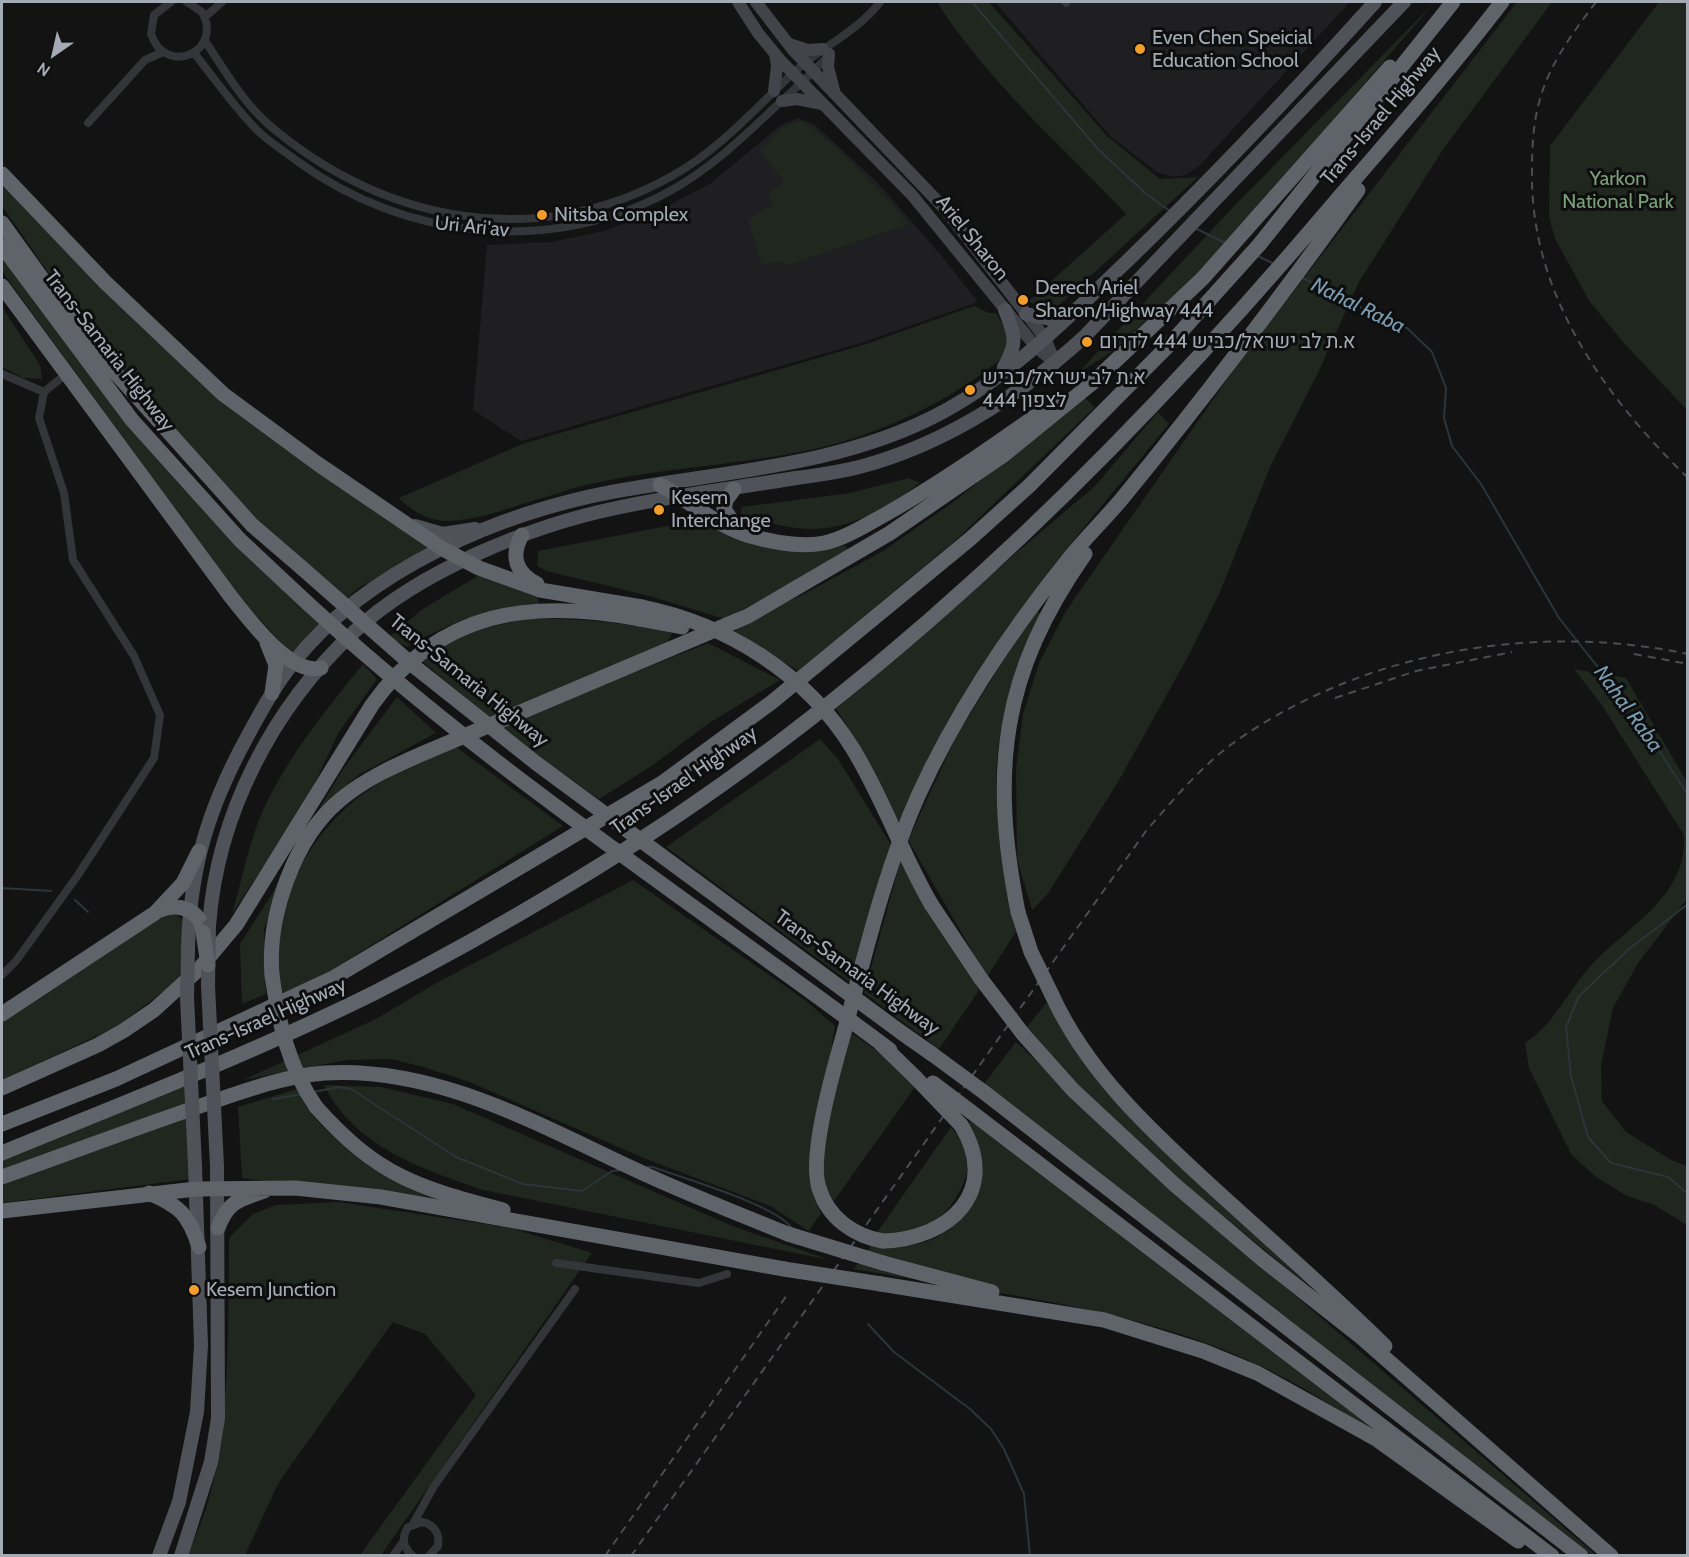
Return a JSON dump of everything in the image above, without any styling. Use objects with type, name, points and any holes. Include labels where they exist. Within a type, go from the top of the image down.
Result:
[{"type":"highway","points":[[500,1214],[430,1190],[387,1171],[361,1152],[316,1107],[304,1089],[281,1033],[270,952],[277,907],[300,854],[318,825],[338,802],[361,784],[435,748],[748,616],[806,584],[916,516],[1005,454],[1091,384],[1228,253],[1447,2]]},
{"type":"highway","name":"Trans-Israel Highway","points":[[2,1124],[116,1079],[333,978],[662,783],[772,702],[978,532],[1029,486],[1154,360],[1245,261],[1452,2]]},
{"type":"highway","name":"Trans-Israel Highway","points":[[2,1153],[242,1054],[376,992],[568,885],[689,807],[874,670],[1054,508],[1159,402],[1290,255],[1502,2]]},
{"type":"highway","points":[[1417,106],[1305,264],[1124,498],[1056,594],[1030,654],[1010,721],[1004,755],[1005,838],[1018,912],[1031,952],[1077,1040],[1118,1095],[1187,1164],[1350,1312],[1484,1443]]},
{"type":"highway","points":[[2,174],[105,282],[223,394],[318,464],[462,560],[510,580],[641,613]]},
{"type":"highway","name":"Trans-Samaria Highway","points":[[2,223],[87,341],[252,525],[410,663],[536,763],[985,1093],[1581,1556]]},
{"type":"highway","name":"Trans-Samaria Highway","points":[[2,246],[132,420],[240,540],[338,633],[418,699],[887,1048],[917,1075],[970,1111],[1552,1556]]},
{"type":"highway","points":[[2,286],[199,557],[261,633],[293,663],[313,670],[321,668]]},
{"type":"highway","points":[[660,485],[721,523],[746,534],[798,544],[824,543],[854,531],[981,454],[1139,339]]},
{"type":"highway","points":[[734,489],[726,500],[724,509],[729,520],[746,534]]},
{"type":"highway","points":[[917,1075],[961,1125],[974,1149],[977,1167],[966,1201],[935,1231],[908,1240],[883,1241],[865,1238],[844,1225],[832,1214],[819,1188],[816,1162],[836,1060],[890,872],[919,794],[1006,642],[1073,554],[1124,498]]},
{"type":"highway","points":[[522,535],[515,552],[517,567],[531,581],[562,594]]},
{"type":"highway","points":[[2,1088],[98,1045],[123,1031],[154,1010],[200,969],[236,925],[372,705],[397,675],[422,654],[472,624],[527,610],[580,609],[641,613],[694,621],[717,630],[746,646],[788,675],[814,699],[840,731],[858,759],[932,904],[981,979],[1023,1034],[1090,1106],[1175,1185],[1484,1443],[1611,1556]]},
{"type":"highway","points":[[261,633],[276,665],[272,693]]},
{"type":"highway","points":[[2,1014],[155,913],[183,883],[199,851]]},
{"type":"highway","points":[[155,913],[176,908],[190,909],[206,929],[208,965]]},
{"type":"highway","points":[[2,1177],[231,1096],[283,1080],[323,1073],[366,1073],[413,1080],[484,1102],[788,1234],[883,1263],[1067,1313]]},
{"type":"highway","points":[[2,1211],[149,1193],[218,1188],[272,1188],[381,1197],[500,1214],[607,1238],[784,1269],[1067,1313],[1114,1323],[1203,1352],[1286,1388],[1376,1439],[1537,1556]]},
{"type":"highway","points":[[218,1228],[224,1212],[231,1204],[272,1188]]},
{"type":"highway","points":[[149,1193],[167,1201],[185,1214],[192,1224],[199,1247]]},
{"type":"main road","name":"Ariel Sharon","points":[[738,2],[775,53],[797,78],[919,203],[1005,310],[1040,342]]},
{"type":"main road","name":"Ariel Sharon","points":[[756,2],[789,44],[944,208],[1026,314],[1040,342],[1055,363]]},
{"type":"main road","points":[[406,522],[434,532],[453,533],[615,491],[831,455],[896,435],[942,413],[1000,375],[1070,315],[1184,206],[1290,96],[1375,2]]},
{"type":"main road","points":[[206,929],[213,883],[237,804],[258,757],[277,725],[321,668],[355,630],[462,560],[522,535],[615,508],[833,473],[902,453],[987,411],[1055,363],[1200,218],[1404,2]]},
{"type":"main road","points":[[789,44],[808,50],[826,51],[829,72],[836,94]]},
{"type":"main road","points":[[775,53],[778,96],[823,105]]},
{"type":"main road","points":[[1000,375],[1014,348],[1014,332],[1005,310]]},
{"type":"main road","points":[[1026,314],[1055,320],[1070,315]]},
{"type":"main road","points":[[159,1556],[179,1502],[197,1412],[201,1345],[199,1247],[187,997],[190,909],[199,851],[220,792],[272,693],[293,663],[355,600],[386,579],[443,549],[514,519]]},
{"type":"main road","points":[[181,1556],[211,1462],[219,1418],[218,1188],[208,965]]},
{"type":"street","points":[[205,17],[222,2]]},
{"type":"street","points":[[826,51],[864,21],[880,2]]},
{"type":"street","points":[[165,3],[154,15],[150,28],[153,41],[163,52],[178,57],[194,53],[205,41],[207,25],[205,17],[193,3]]},
{"type":"street","name":"Uri Ari'av","points":[[205,41],[244,98],[267,122],[323,165],[353,182],[419,208],[484,219],[516,220],[583,211],[616,201],[662,181],[722,141],[778,96]]},
{"type":"street","name":"Uri Ari'av","points":[[194,53],[258,131],[316,175],[348,193],[416,220],[483,231],[516,232],[586,223],[620,213],[668,192],[702,171],[729,150],[778,96],[826,51]]},
{"type":"street","points":[[88,123],[145,60],[163,52]]},
{"type":"street","points":[[2,374],[44,392]]},
{"type":"street","points":[[2,975],[16,961],[78,875],[154,758],[160,715],[134,656],[73,560],[64,493],[39,418],[44,392],[66,374]]},
{"type":"street","points":[[556,1263],[699,1283],[728,1275]]},
{"type":"street","points":[[393,1556],[403,1542],[405,1532],[424,1508],[434,1486],[575,1289]]},
{"type":"street","points":[[424,1508],[439,1540],[435,1551],[429,1556]]},
{"type":"street","points":[[413,1524],[422,1522],[431,1526]]},
{"type":"street","points":[[400,1556],[411,1555],[403,1542]]},
{"type":"shaded area","points":[[995,2],[1350,2],[1200,165],[1185,175],[1173,177],[1157,172],[1111,137]]},
{"type":"shaded area","points":[[798,118],[815,125],[878,183],[941,255],[978,302],[864,342],[521,441],[473,410],[487,245],[552,242],[604,231],[658,211],[711,183],[781,125]]},
{"type":"green space","points":[[937,2],[989,2],[1107,136],[1160,179],[1198,177],[1057,307],[1042,310],[1029,301],[1126,214],[1002,86],[957,31]]},
{"type":"green space","points":[[1435,2],[1211,261],[1113,351],[1077,374],[1236,204]]},
{"type":"green space","points":[[1517,2],[1552,2],[1442,151],[1359,282],[1318,373],[1270,467],[1220,592],[1190,653],[1118,782],[1047,895],[1032,910],[1017,859],[1016,768],[1023,714],[1039,663],[1066,611],[1239,362]]},
{"type":"green space","name":"Yarkon National Park","points":[[1659,2],[1687,2],[1687,410],[1624,343],[1590,302],[1555,239],[1549,217],[1550,146]]},
{"type":"green space","points":[[799,121],[824,137],[839,151],[909,224],[784,266],[783,261],[762,265],[748,220],[773,204],[768,194],[784,182],[760,150],[784,127]]},
{"type":"green space","points":[[2,184],[126,311],[435,548],[358,588],[347,598],[259,524],[96,341],[2,206]]},
{"type":"green space","points":[[2,255],[77,357],[319,623],[292,655],[236,593],[14,288],[2,271]]},
{"type":"green space","points":[[974,306],[989,313],[996,313],[1008,333],[1005,355],[990,368],[934,404],[855,438],[754,460],[616,479],[576,488],[487,515],[461,520],[437,520],[421,515],[399,498],[522,444],[863,345]]},
{"type":"green space","points":[[2,307],[40,365],[42,379],[23,378],[2,367]]},
{"type":"green space","points":[[1085,398],[1095,407],[957,539],[798,671],[730,628],[806,593],[883,551],[952,503]]},
{"type":"green space","points":[[1158,412],[1169,424],[1055,564],[983,664],[951,715],[923,768],[900,823],[854,737],[835,707],[1095,486]]},
{"type":"green space","points":[[909,478],[920,483],[875,512],[835,527],[793,528],[741,514],[742,507],[850,493]]},
{"type":"green space","points":[[708,518],[824,549],[845,545],[849,552],[725,619],[649,596],[547,571],[537,566],[538,551]]},
{"type":"green space","points":[[479,575],[538,595],[539,605],[502,609],[470,617],[407,647],[389,637],[420,611]]},
{"type":"green space","points":[[1034,610],[1041,614],[1016,682],[998,746],[999,827],[1016,932],[987,977],[908,840],[956,737]]},
{"type":"green space","points":[[525,619],[599,622],[672,633],[666,645],[488,718],[421,660],[459,634]]},
{"type":"green space","points":[[708,643],[780,680],[709,723],[650,767],[599,799],[498,727]]},
{"type":"green space","points":[[363,664],[377,679],[339,732],[307,799],[232,914],[253,836],[272,792],[303,742]]},
{"type":"green space","points":[[1574,669],[1626,678],[1687,782],[1687,899],[1638,963],[1613,1008],[1601,1065],[1602,1101],[1626,1132],[1671,1160],[1687,1166],[1687,1225],[1654,1205],[1627,1196],[1596,1177],[1571,1154],[1529,1068],[1525,1043],[1552,1018],[1588,969],[1665,894],[1676,877],[1682,857],[1684,835],[1601,704]]},
{"type":"green space","points":[[397,697],[436,733],[360,774],[319,809],[343,769]]},
{"type":"green space","points":[[820,739],[838,759],[893,848],[852,984],[666,847]]},
{"type":"green space","points":[[455,746],[563,826],[325,974],[283,995],[277,964],[279,930],[296,876],[310,851],[346,808],[369,790],[401,771]]},
{"type":"green space","points":[[901,859],[933,920],[979,990],[939,1049],[864,993]]},
{"type":"green space","points":[[282,878],[264,930],[266,994],[242,1004],[240,944]]},
{"type":"green space","points":[[633,880],[805,1000],[835,1026],[825,1090],[813,1140],[809,1179],[821,1213],[809,1231],[770,1206],[646,1159],[467,1081],[423,1067],[391,1059],[347,1060],[243,1080],[376,1019],[438,982]]},
{"type":"green space","points":[[173,912],[184,921],[179,980],[116,1027],[2,1080],[2,1022],[158,916]]},
{"type":"green space","points":[[1047,1002],[1115,1102],[1310,1287],[1177,1178],[1084,1092],[1027,1027]]},
{"type":"green space","points":[[849,1032],[875,1049],[915,1087],[834,1201],[826,1189],[824,1156],[831,1112]]},
{"type":"green space","points":[[1016,1042],[1188,1203],[1596,1555],[1591,1555],[984,1084]]},
{"type":"green space","points":[[187,1084],[191,1179],[2,1203],[2,1159]]},
{"type":"green space","points":[[324,1085],[381,1087],[453,1104],[735,1227],[830,1260],[483,1190],[414,1164],[372,1140],[353,1125],[337,1106]]},
{"type":"green space","points":[[297,1089],[309,1111],[319,1122],[369,1165],[414,1190],[470,1209],[242,1178],[238,1107]]},
{"type":"green space","points":[[966,1122],[975,1122],[1483,1510],[1329,1404],[1275,1373],[1226,1351],[1175,1332],[1069,1306],[854,1269],[871,1246],[903,1246],[932,1239],[945,1233],[966,1211],[978,1187],[982,1165],[978,1146]]},
{"type":"green space","points":[[951,1127],[960,1138],[968,1160],[963,1185],[953,1202],[941,1216],[922,1228],[899,1233],[876,1234]]},
{"type":"green space","points":[[339,1202],[511,1228],[592,1253],[381,1555],[360,1555],[476,1395],[425,1334],[393,1322],[279,1482],[245,1555],[188,1556],[210,1495],[222,1431],[227,1367],[229,1238],[253,1214],[276,1205]]},
{"type":"waterway","name":"Nahal Raba","points":[[972,2],[1098,149],[1145,193],[1170,211]]},
{"type":"waterway","name":"Nahal Raba","points":[[1195,228],[1227,244]]},
{"type":"waterway","name":"Nahal Raba","points":[[1258,256],[1274,264]]},
{"type":"waterway","name":"Nahal Raba","points":[[1301,277],[1384,319],[1407,328],[1432,352],[1446,388],[1444,418],[1452,446],[1481,484],[1559,618],[1635,714],[1688,795]]},
{"type":"waterway","points":[[2,888],[51,891]]},
{"type":"waterway","points":[[75,900],[88,912]]},
{"type":"waterway","name":"Nahal Raba","points":[[1688,904],[1629,949],[1579,996],[1566,1027],[1571,1076],[1588,1137],[1611,1163],[1668,1177],[1688,1194]]},
{"type":"waterway","points":[[314,1092],[338,1087],[351,1089],[456,1157],[523,1184],[582,1191],[612,1171],[621,1170]]},
{"type":"waterway","points":[[273,1099],[302,1094]]},
{"type":"waterway","points":[[647,1167],[653,1167],[748,1201],[782,1219],[792,1228]]},
{"type":"waterway","points":[[868,1324],[894,1352],[970,1409],[991,1429],[1004,1449],[1024,1494],[1030,1556]]},
{"type":"railway","points":[[1596,2],[1556,60],[1540,99],[1534,126],[1532,153],[1535,216],[1544,259],[1558,301],[1578,340],[1601,377],[1628,413],[1688,478]]},
{"type":"railway","points":[[631,1556],[1146,831],[1188,783],[1211,761],[1236,741],[1286,710],[1340,685],[1395,665],[1453,652],[1512,644],[1571,641],[1630,645],[1688,654]]},
{"type":"railway","points":[[1335,698],[1416,671],[1512,652]]},
{"type":"railway","points":[[1634,654],[1688,664]]},
{"type":"railway","points":[[605,1556],[787,1295]]},
{"type":"place","name":"Even Chen Speicial Education School","points":[[1140,49]]},
{"type":"place","name":"Nitsba Complex","points":[[542,215]]},
{"type":"place","name":"Derech Ariel Sharon/Highway 444","points":[[1023,300]]},
{"type":"place","name":"א.ת לב ישראל/כביש 444 לדרום","points":[[1087,342]]},
{"type":"place","name":"א.ת לב ישראל/כביש 444 לצפון","points":[[970,390]]},
{"type":"place","name":"Kesem Interchange","points":[[659,510]]},
{"type":"place","name":"Kesem Junction","points":[[194,1290]]}]
